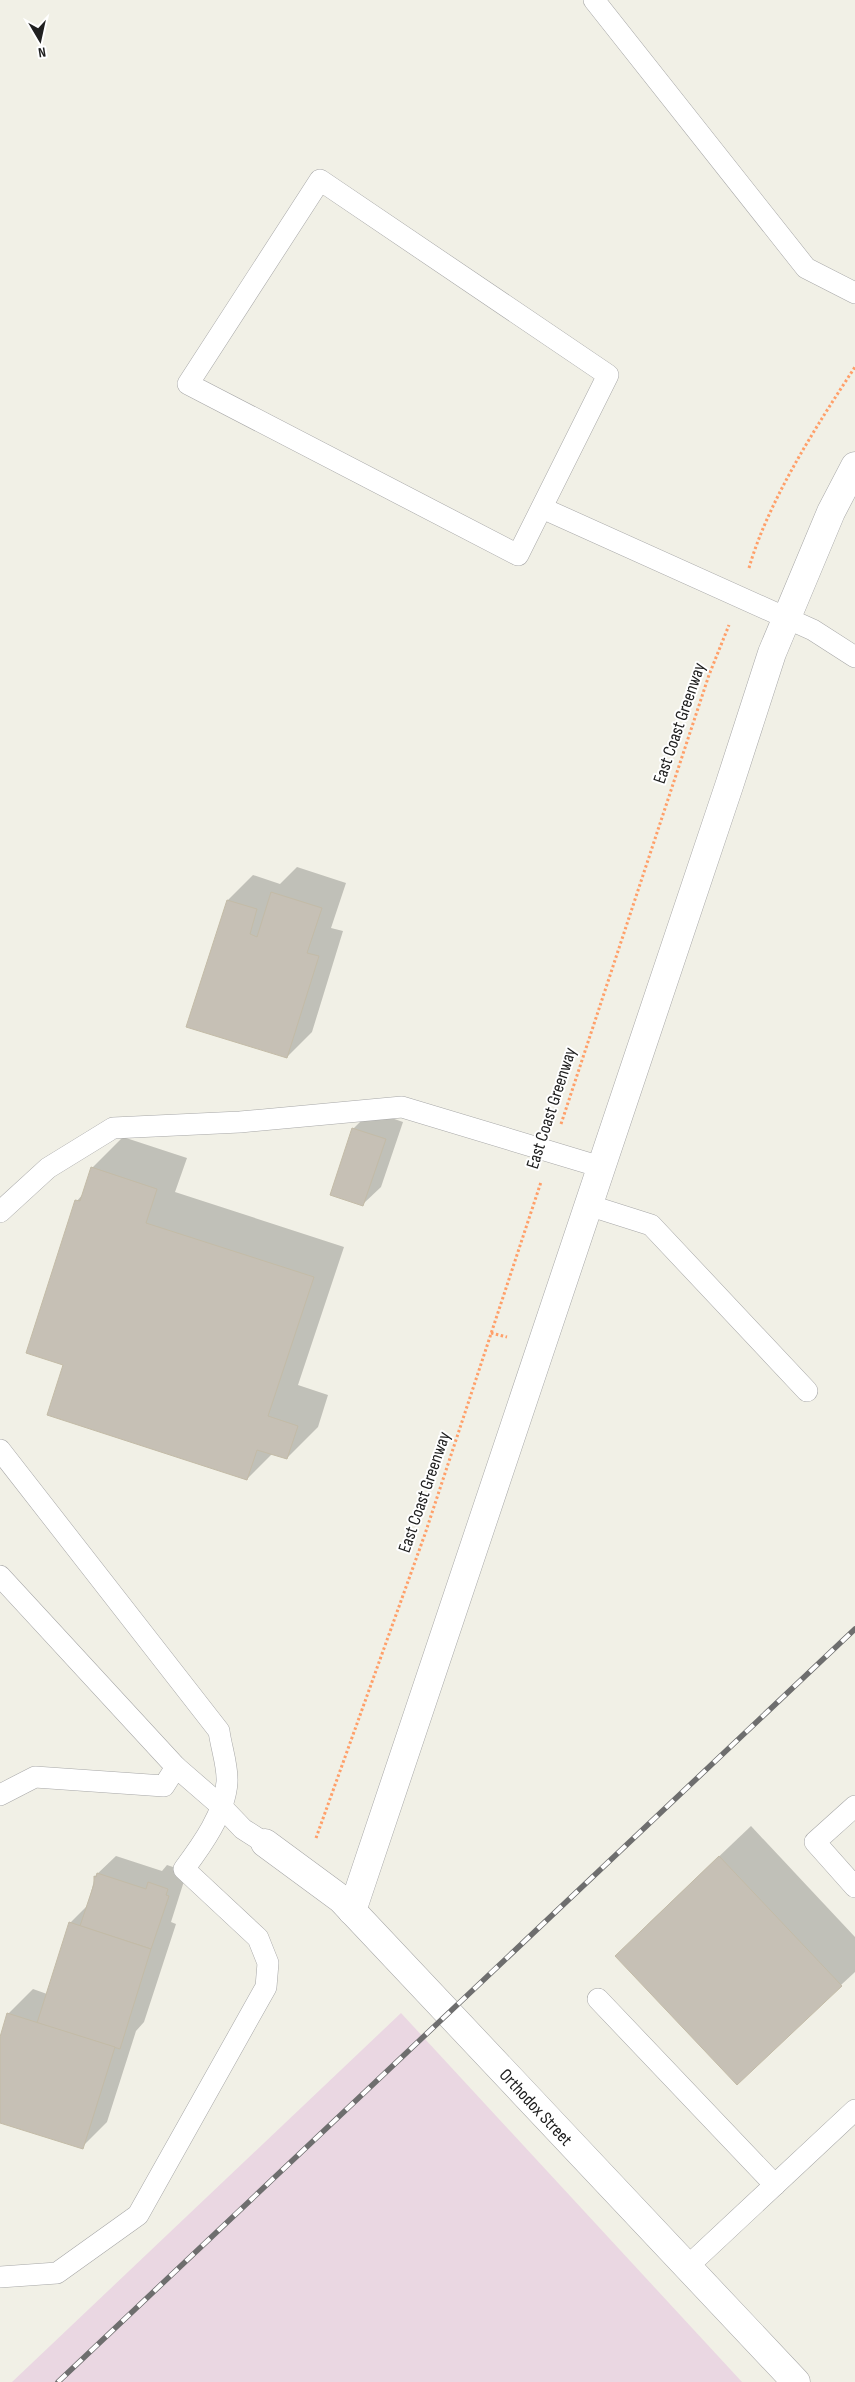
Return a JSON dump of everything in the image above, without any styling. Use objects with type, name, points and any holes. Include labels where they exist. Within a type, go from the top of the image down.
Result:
[{"type":"street","points":[[352,1911],[772,653],[831,512],[855,466]]},
{"type":"street","name":"Orthodox Street","points":[[265,1843],[341,1899],[796,2382]]},
{"type":"lane","points":[[594,0],[806,268],[855,293]]},
{"type":"lane","points":[[320,180],[608,375],[542,508],[518,555],[188,384],[320,180]]},
{"type":"lane","points":[[542,508],[813,630],[855,657]]},
{"type":"lane","points":[[0,1212],[48,1168],[114,1128],[240,1122],[402,1107],[601,1167]]},
{"type":"lane","points":[[588,1205],[650,1225],[807,1391]]},
{"type":"lane","points":[[0,1450],[218,1731],[227,1781],[221,1806],[202,1844],[184,1869],[258,1938],[268,1963],[266,1987],[138,2215],[57,2273],[0,2277]]},
{"type":"lane","points":[[0,1576],[176,1767],[221,1806],[243,1829],[265,1843]]},
{"type":"lane","points":[[0,1796],[35,1777],[164,1786],[176,1767]]},
{"type":"lane","points":[[855,1806],[815,1842],[855,1887]]},
{"type":"lane","points":[[598,1999],[775,2185]]},
{"type":"lane","points":[[687,2267],[855,2110]]},
{"type":"path","name":"East Coast Greenway","points":[[304,1871],[425,1534],[709,675],[741,598],[754,549],[820,421],[855,367]]},
{"type":"path","points":[[492,1332],[507,1337]]},
{"type":"shaded area","points":[[401,2013],[742,2382],[12,2382]]},
{"type":"building","points":[[271,892],[322,908],[307,953],[319,956],[287,1058],[186,1027],[227,900],[257,909],[250,934],[257,937]]},
{"type":"building","points":[[352,1128],[386,1139],[363,1206],[330,1195]]},
{"type":"building","points":[[91,1167],[157,1189],[146,1223],[314,1277],[268,1416],[298,1426],[287,1459],[257,1450],[247,1480],[47,1415],[63,1365],[26,1353],[75,1200],[80,1201]]},
{"type":"building","points":[[719,1856],[842,1986],[737,2085],[615,1956]]},
{"type":"building","points":[[97,1873],[146,1889],[148,1882],[168,1889],[166,1895],[169,1896],[151,1949],[80,1926],[94,1884],[94,1876],[96,1877]]},
{"type":"building","points":[[69,1922],[151,1949],[120,2049],[37,2023]]},
{"type":"building","points":[[7,2013],[115,2047],[83,2149],[0,2123],[0,2037]]},
{"type":"railway","points":[[58,2382],[855,1629]]}]
